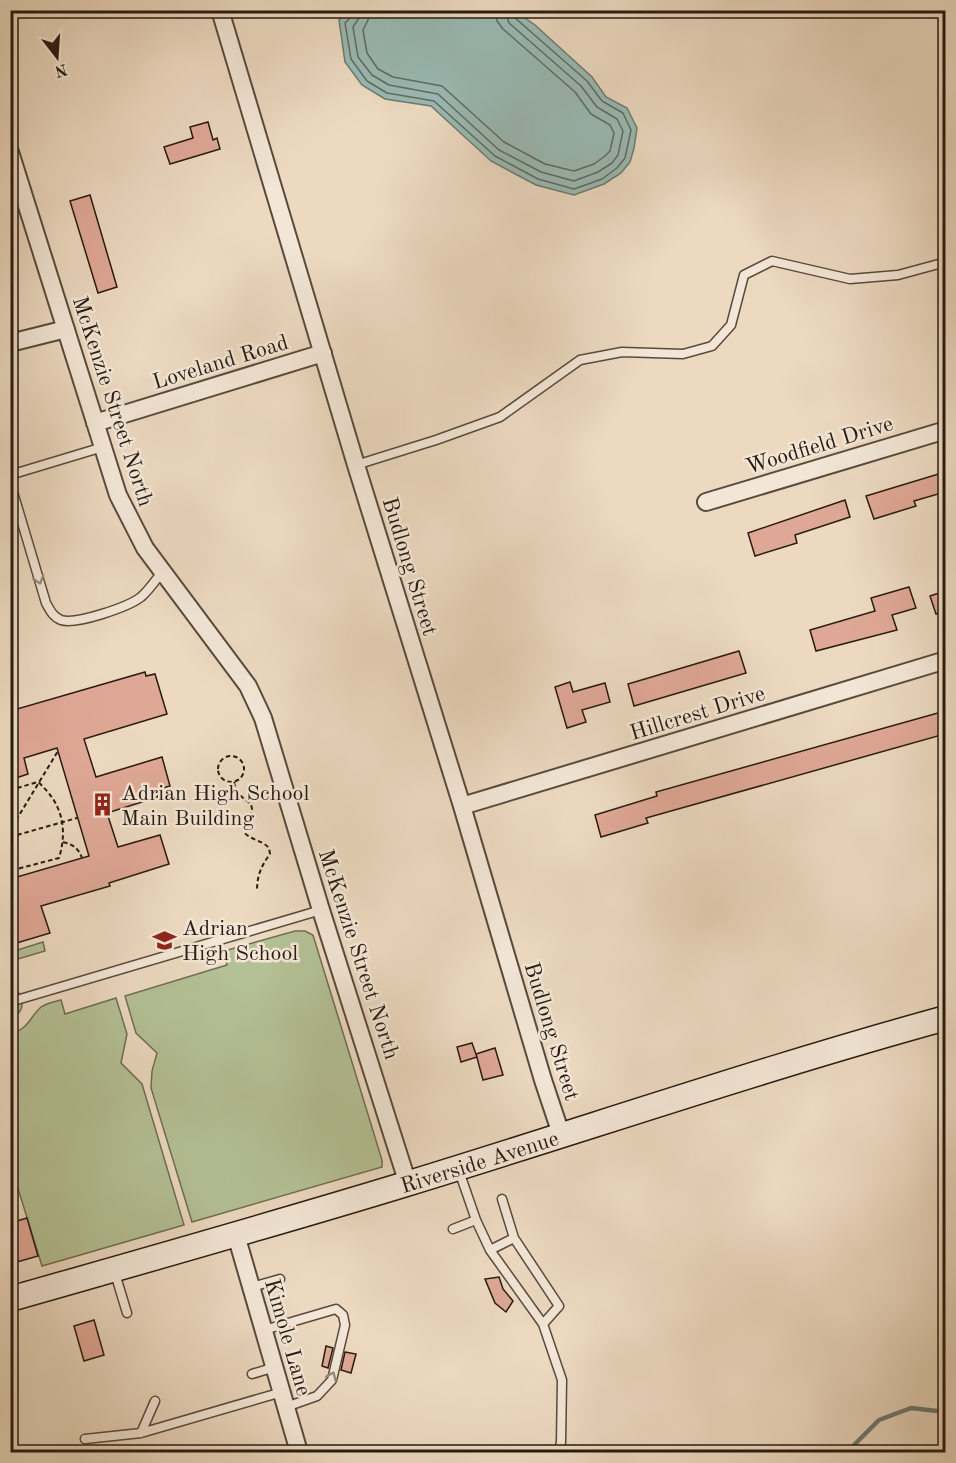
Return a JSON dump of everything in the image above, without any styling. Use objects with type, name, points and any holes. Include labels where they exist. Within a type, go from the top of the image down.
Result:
[{"type":"street","name":"Budlong Street","points":[[220,10],[356,465],[561,1134]]},
{"type":"street","name":"McKenzie Street North","points":[[10,152],[118,495],[129,519],[162,572],[204,624],[248,686],[263,718],[408,1184]]},
{"type":"street","points":[[10,343],[66,329]]},
{"type":"street","name":"Loveland Road","points":[[95,423],[323,353]]},
{"type":"street","name":"Woodfield Drive","points":[[706,502],[945,430]]},
{"type":"street","name":"Hillcrest Drive","points":[[462,806],[945,660]]},
{"type":"street","name":"Riverside Avenue","points":[[10,1299],[408,1184],[833,1049],[945,1018]]},
{"type":"street","name":"Kimole Lane","points":[[236,1235],[299,1452]]},
{"type":"lane","points":[[356,465],[500,417],[580,360],[622,352],[683,354],[712,346],[731,325],[744,275],[772,261],[850,279],[898,275],[945,262]]},
{"type":"lane","points":[[10,475],[103,447]]},
{"type":"lane","points":[[10,482],[46,603],[51,612],[64,621],[126,606],[141,597],[162,572]]},
{"type":"lane","points":[[10,1002],[321,910]]},
{"type":"lane","points":[[457,1168],[490,1250],[543,1324],[562,1380],[559,1452]]},
{"type":"lane","points":[[502,1199],[514,1238],[559,1306],[543,1324]]},
{"type":"lane","points":[[453,1229],[476,1220]]},
{"type":"lane","points":[[490,1250],[514,1238]]},
{"type":"lane","points":[[114,1270],[127,1312]]},
{"type":"lane","points":[[252,1287],[280,1279]]},
{"type":"lane","points":[[85,1439],[141,1433],[284,1400],[317,1396],[332,1380],[345,1325],[343,1316],[336,1309],[264,1330]]},
{"type":"lane","points":[[252,1374],[275,1367]]},
{"type":"lane","points":[[141,1433],[155,1401]]},
{"type":"path","points":[[11,823],[15,822],[58,751]]},
{"type":"path","points":[[227,757],[236,757],[244,766],[243,774],[234,782],[225,781],[219,775],[218,766],[227,757]]},
{"type":"path","points":[[10,790],[38,782]]},
{"type":"path","points":[[10,848],[17,869],[59,858],[63,842],[63,822],[55,801],[38,782]]},
{"type":"path","points":[[234,782],[235,791],[253,807],[244,832],[248,837],[265,843],[269,848],[270,854],[262,864],[257,877],[257,891]]},
{"type":"path","points":[[10,817],[16,836]]},
{"type":"path","points":[[10,837],[77,818]]},
{"type":"path","points":[[63,842],[73,844],[79,850],[82,858]]},
{"type":"green space","points":[[295,931],[305,931],[313,935],[382,1160],[382,1167],[192,1222],[151,1088],[152,1071],[157,1053],[136,1033],[125,996],[227,965],[224,951]]},
{"type":"green space","points":[[43,942],[45,951],[11,961],[11,952]]},
{"type":"green space","points":[[11,987],[22,998],[22,1007],[11,1018]]},
{"type":"green space","points":[[116,998],[127,1034],[121,1063],[142,1084],[184,1225],[42,1266],[11,1166],[11,1033],[22,1029],[41,1007],[48,1004],[61,1000],[65,1014]]},
{"type":"water","points":[[515,11],[535,25],[592,77],[606,97],[627,108],[637,128],[630,162],[621,173],[604,184],[574,195],[536,185],[491,161],[431,106],[385,99],[362,85],[345,62],[339,20],[348,12]]},
{"type":"building","points":[[208,122],[213,140],[217,138],[220,149],[170,164],[164,147],[193,138],[190,127]]},
{"type":"building","points":[[90,195],[117,287],[98,293],[70,201]]},
{"type":"building","points":[[945,472],[945,492],[914,501],[916,506],[874,519],[866,496]]},
{"type":"building","points":[[845,500],[850,517],[795,535],[797,543],[755,556],[748,533]]},
{"type":"building","points":[[909,587],[916,608],[892,615],[897,630],[816,651],[810,630],[875,611],[871,598]]},
{"type":"building","points":[[945,591],[945,611],[936,614],[930,596]]},
{"type":"building","points":[[739,651],[746,673],[634,706],[628,684]]},
{"type":"building","name":"Adrian High School Main Building","points":[[145,672],[146,676],[155,674],[167,714],[84,739],[96,777],[162,757],[170,786],[156,790],[158,797],[107,813],[118,847],[160,835],[169,864],[109,883],[110,886],[41,906],[50,933],[10,945],[10,879],[89,856],[57,748],[24,758],[28,774],[10,780],[10,711]]},
{"type":"building","points":[[570,682],[573,692],[605,683],[610,702],[582,710],[586,722],[567,728],[555,687]]},
{"type":"building","points":[[945,711],[945,734],[646,818],[648,823],[601,837],[595,815],[657,796],[656,792]]},
{"type":"building","points":[[472,1043],[477,1057],[461,1062],[457,1047]]},
{"type":"building","points":[[495,1048],[503,1075],[483,1080],[476,1054]]},
{"type":"building","points":[[27,1218],[38,1256],[10,1264],[10,1223]]},
{"type":"building","points":[[499,1277],[503,1289],[513,1301],[506,1312],[495,1303],[485,1279]]},
{"type":"building","points":[[94,1320],[104,1355],[84,1361],[74,1326]]},
{"type":"building","points":[[326,1346],[333,1348],[328,1368],[322,1366]]},
{"type":"building","points":[[345,1352],[356,1354],[351,1373],[341,1370]]},
{"type":"waterway","points":[[847,1452],[879,1420],[911,1408],[946,1412]]},
{"type":"place","name":"Adrian High School Main Building","points":[[103,805]]},
{"type":"place","name":"Adrian High School","points":[[164,940]]}]
